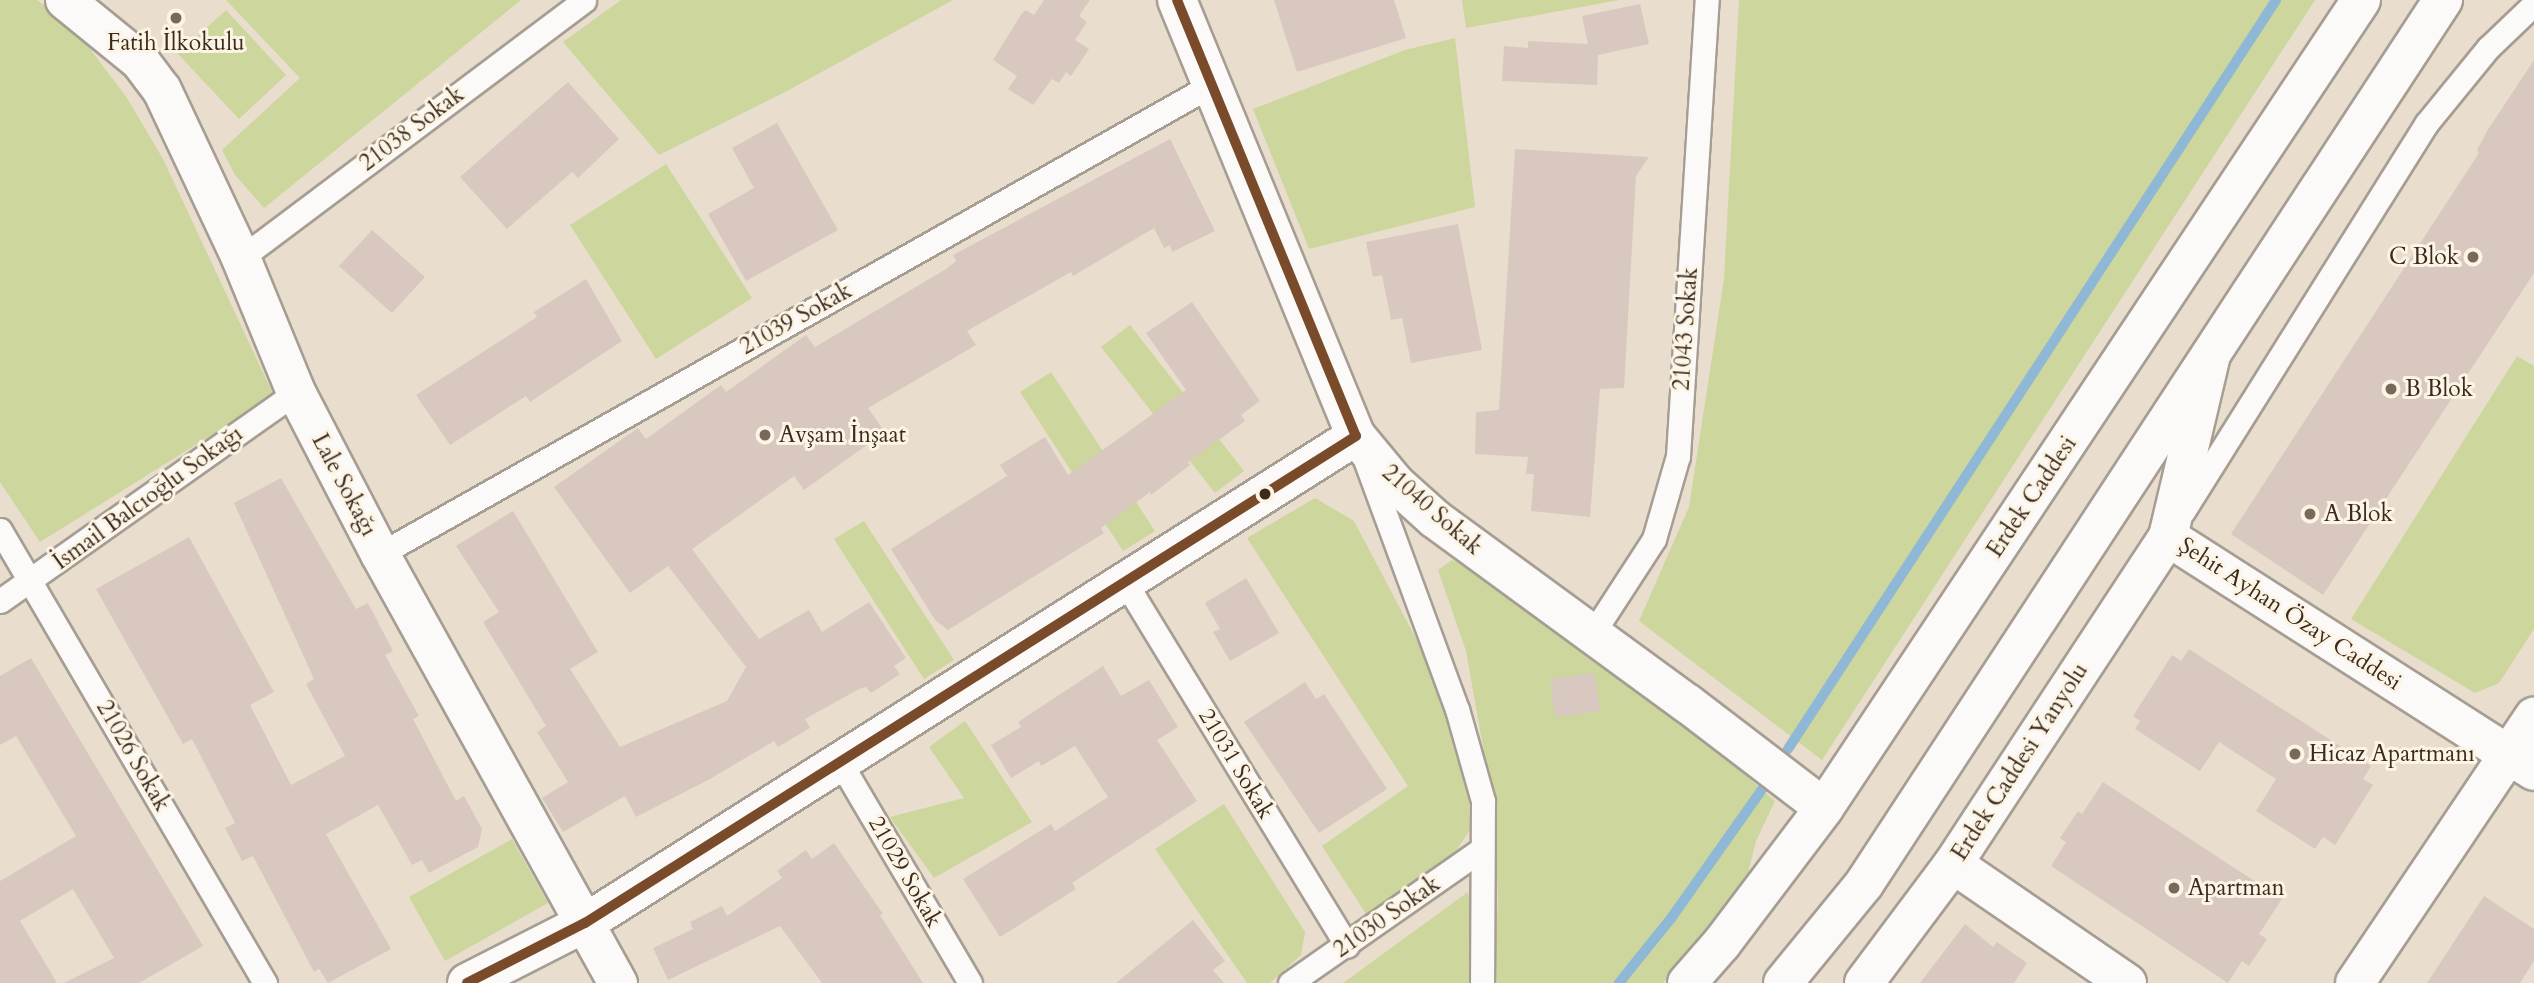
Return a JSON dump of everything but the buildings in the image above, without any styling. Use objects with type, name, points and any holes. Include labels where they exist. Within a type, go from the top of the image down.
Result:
[{"type":"main road","name":"Lale Sokağı","points":[[65,0],[139,61],[162,90],[240,258],[296,392],[380,554],[618,983]]},
{"type":"main road","name":"21040 Sokak","points":[[1177,0],[1356,436],[1395,483],[1435,519],[1591,636],[1688,704],[1824,808]]},
{"type":"main road","name":"Erdek Caddesi","points":[[1687,983],[1722,943],[1824,808],[2361,0]]},
{"type":"main road","points":[[1783,983],[1864,884],[2443,0]]},
{"type":"main road","name":"Şehit Ayhan Özay Caddesi","points":[[2211,354],[2168,537],[2522,763]]},
{"type":"main road","points":[[467,983],[585,923],[1356,436]]},
{"type":"main road","name":"Erdek Caddesi Yanyolu","points":[[1864,983],[1953,864],[2168,537]]},
{"type":"main road","points":[[2354,983],[2522,763],[2534,718]]},
{"type":"main road","points":[[1953,864],[2127,983]]},
{"type":"lane","name":"21038 Sokak","points":[[240,258],[584,0]]},
{"type":"lane","name":"21043 Sokak","points":[[1591,636],[1654,539],[1678,456],[1707,0]]},
{"type":"lane","points":[[2168,537],[2426,124],[2488,48],[2534,4]]},
{"type":"lane","name":"21039 Sokak","points":[[380,554],[1213,83]]},
{"type":"lane","name":"İsmail Balcıoğlu Sokağı","points":[[0,601],[32,581],[296,392]]},
{"type":"lane","points":[[1356,436],[1457,709],[1483,801],[1482,983]]},
{"type":"lane","name":"21026 Sokak","points":[[0,530],[265,983]]},
{"type":"lane","name":"21031 Sokak","points":[[1125,582],[1347,946]]},
{"type":"lane","name":"21029 Sokak","points":[[840,762],[970,983]]},
{"type":"lane","name":"21030 Sokak","points":[[1290,983],[1347,946],[1482,849]]},
{"type":"green space","points":[[0,0],[37,0],[75,29],[127,98],[163,159],[274,396],[40,542],[0,482]]},
{"type":"green space","points":[[226,0],[521,0],[264,208],[235,175],[222,150],[300,78]]},
{"type":"green space","points":[[621,0],[953,0],[785,92],[659,155],[563,42]]},
{"type":"green space","points":[[1462,0],[1619,0],[1466,28]]},
{"type":"green space","points":[[1739,0],[2315,0],[1822,760],[1639,621],[1689,507],[1724,279]]},
{"type":"green space","points":[[226,10],[286,75],[239,119],[178,54]]},
{"type":"green space","points":[[1455,38],[1475,207],[1309,249],[1253,109],[1405,50]]},
{"type":"green space","points":[[666,164],[752,298],[656,359],[570,225]]},
{"type":"green space","points":[[1130,325],[1244,471],[1215,493],[1101,347]]},
{"type":"green space","points":[[2517,356],[2534,366],[2534,629],[2499,683],[2475,693],[2351,619]]},
{"type":"green space","points":[[1051,372],[1155,531],[1123,551],[1020,392]]},
{"type":"green space","points":[[1315,498],[1354,521],[1423,652],[1469,785],[1470,830],[1453,855],[1368,917],[1322,846],[1408,786],[1247,538]]},
{"type":"green space","points":[[864,521],[954,660],[924,679],[834,539]]},
{"type":"green space","points":[[1452,560],[1469,568],[1632,676],[1775,801],[1756,841],[1747,877],[1735,901],[1663,983],[1494,983],[1498,900],[1494,809],[1466,651],[1438,570]]},
{"type":"green space","points":[[965,721],[1032,822],[934,878],[890,817],[964,798],[929,747]]},
{"type":"green space","points":[[1224,804],[1305,932],[1301,955],[1270,983],[1247,983],[1155,849]]},
{"type":"green space","points":[[512,839],[548,903],[445,961],[409,897]]},
{"type":"green space","points":[[1468,892],[1475,932],[1470,983],[1343,983]]},
{"type":"waterway","points":[[1788,749],[2276,0]]},
{"type":"waterway","points":[[1619,983],[1672,917],[1763,788]]},
{"type":"transit line","points":[[1177,0],[1356,436]]},
{"type":"transit line","points":[[467,983],[585,923],[1356,436]]},
{"type":"place","name":"Fatih İlkokulu","points":[[176,18]]},
{"type":"place","name":"C Blok","points":[[2473,257]]},
{"type":"place","name":"B Blok","points":[[2391,389]]},
{"type":"place","name":"Avşam İnşaat","points":[[765,435]]},
{"type":"place","name":"A Blok","points":[[2310,514]]},
{"type":"place","name":"Hicaz Apartmanı","points":[[2295,754]]},
{"type":"place","name":"Apartman","points":[[2174,888]]}]
